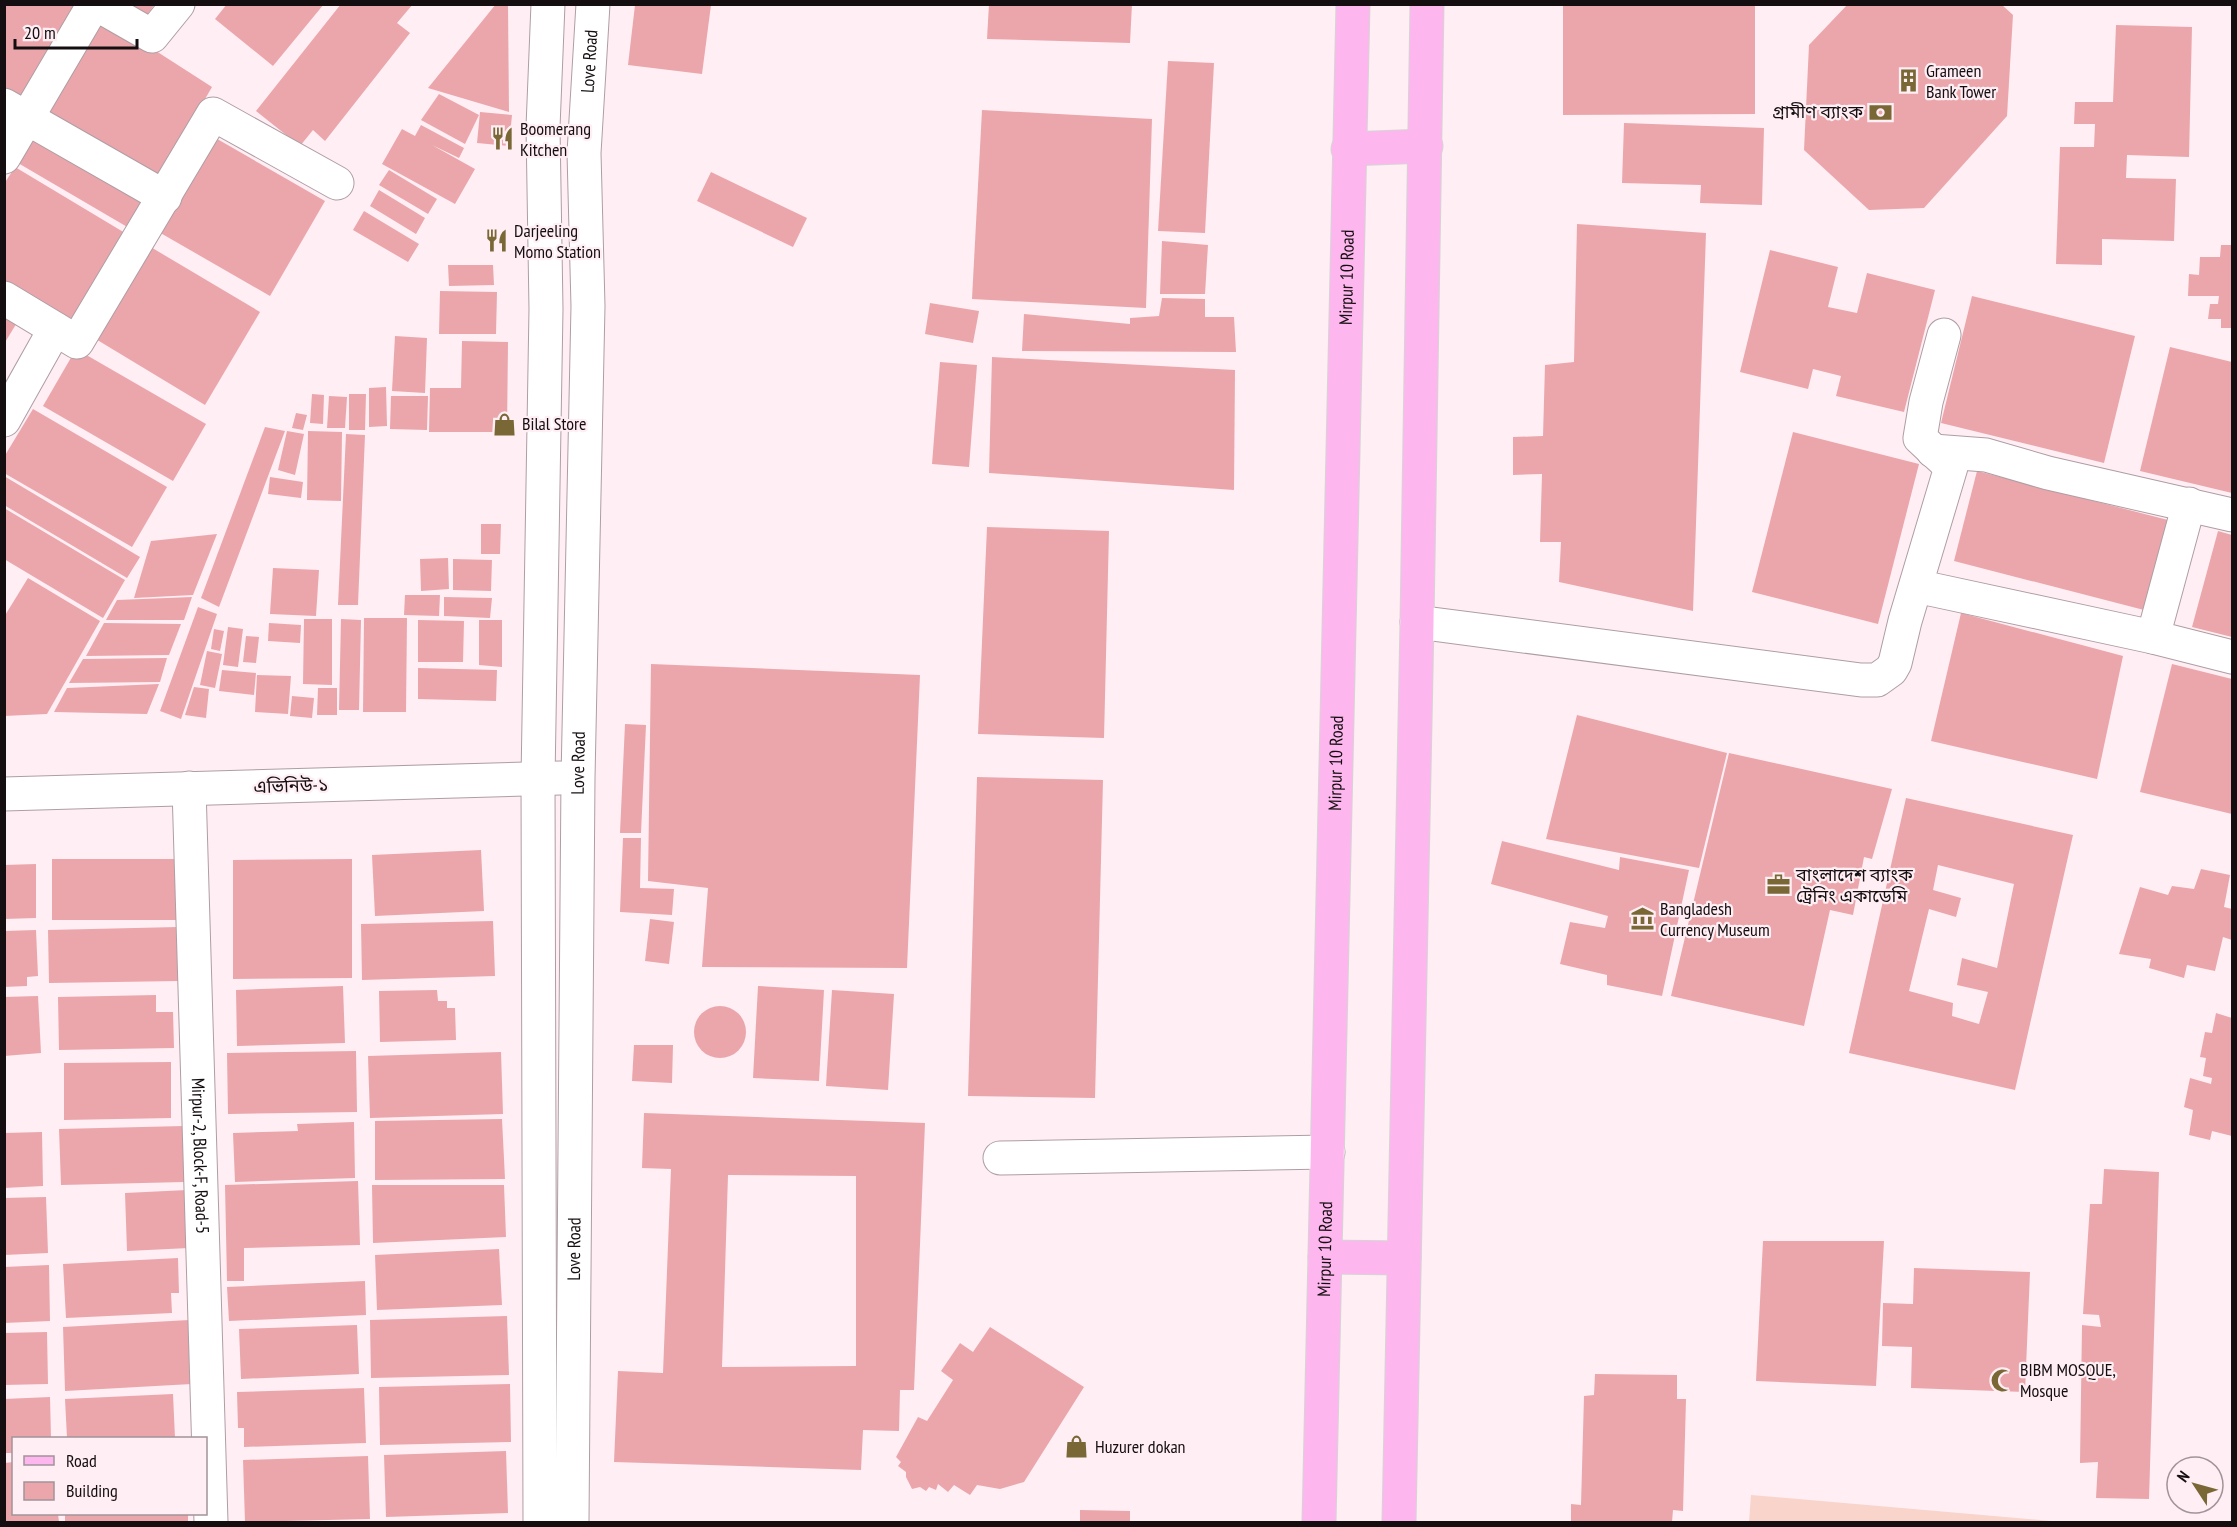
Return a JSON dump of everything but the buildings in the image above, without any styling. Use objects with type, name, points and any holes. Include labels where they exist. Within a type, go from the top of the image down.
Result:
[{"type":"main road","name":"Mirpur 10 Road","points":[[1319,1522],[1353,4]]},
{"type":"main road","points":[[1399,1522],[1418,622],[1427,4]]},
{"type":"main road","points":[[1348,149],[1426,146]]},
{"type":"main road","points":[[1325,1257],[1404,1258]]},
{"type":"street","points":[[4,157],[16,111],[95,4],[152,36],[178,4]]},
{"type":"street","name":"Love Road","points":[[540,1522],[538,779],[546,309],[543,127],[549,4]]},
{"type":"street","name":"Love Road","points":[[573,1522],[578,778],[588,306],[584,153],[593,4]]},
{"type":"street","points":[[16,111],[165,197]]},
{"type":"street","points":[[4,420],[165,197],[213,114],[337,183]]},
{"type":"street","points":[[4,298],[66,335]]},
{"type":"street","points":[[1418,622],[1862,680],[1877,680],[1891,670],[1895,663],[1951,467],[1920,438],[1944,335]]},
{"type":"street","points":[[1933,451],[1986,455],[2048,473],[2232,515]]},
{"type":"street","points":[[2153,637],[2189,504]]},
{"type":"street","points":[[1916,586],[2153,637],[2232,657]]},
{"type":"street","name":"এভিনিউ-১","points":[[4,794],[578,778]]},
{"type":"street","name":"Mirpur-2, Block-F, Road-5","points":[[189,788],[211,1522]]},
{"type":"street","points":[[1000,1158],[1328,1152]]},
{"type":"shaded area","points":[[1751,1495],[2063,1522],[1749,1522]]},
{"type":"place","name":"Grameen Bank Tower","points":[[1908,81]]},
{"type":"place","name":"গ্রামীণ ব্যাংক","points":[[1881,112]]},
{"type":"place","name":"Boomerang Kitchen","points":[[502,139]]},
{"type":"place","name":"Darjeeling Momo Station","points":[[496,241]]},
{"type":"place","name":"Bilal Store","points":[[504,424]]},
{"type":"place","name":"বাংলাদেশ ব্যাংক ট্রেনিং একাডেমি","points":[[1778,885]]},
{"type":"place","name":"Bangladesh Currency Museum","points":[[1642,919]]},
{"type":"place","name":"BIBM MOSQUE, Mosque","points":[[2002,1380]]},
{"type":"place","name":"Huzurer dokan","points":[[1077,1447]]}]
